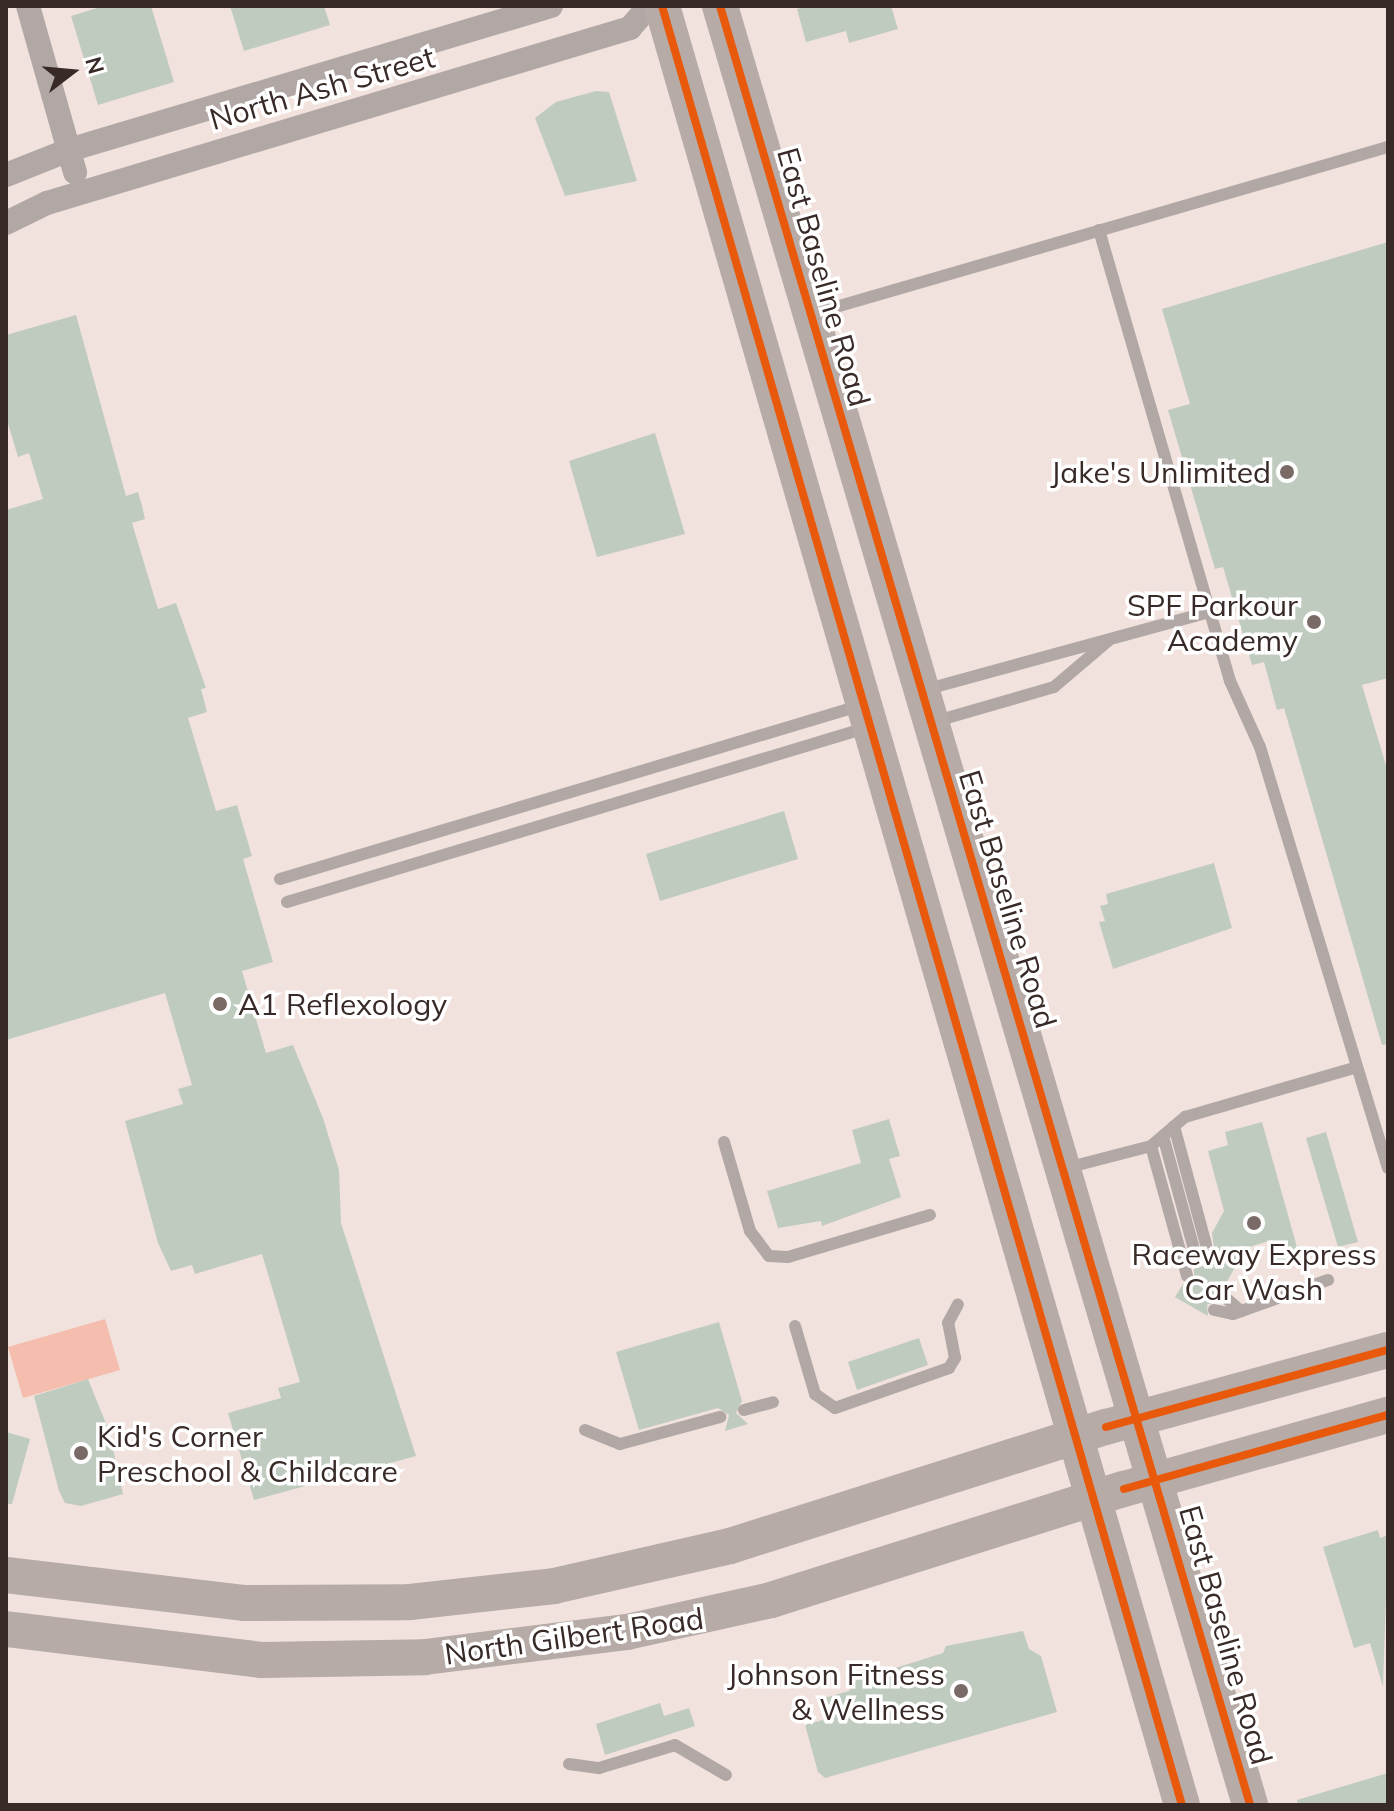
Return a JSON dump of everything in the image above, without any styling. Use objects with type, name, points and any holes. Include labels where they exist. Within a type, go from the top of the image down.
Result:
[{"type":"main road","name":"East Baseline Road","points":[[662,6],[870,715],[1124,1490],[1250,1805]]},
{"type":"main road","name":"East Baseline Road","points":[[720,6],[925,707],[1064,1168],[1106,1428],[1124,1490],[1182,1805]]},
{"type":"main road","name":"North Gilbert Road","points":[[6,1575],[236,1603],[470,1597],[636,1571],[1106,1428],[1388,1350]]},
{"type":"main road","name":"North Gilbert Road","points":[[6,1629],[252,1659],[470,1653],[714,1616],[1124,1490],[1388,1415]]},
{"type":"main road","points":[[470,1597],[470,1653]]},
{"type":"street","points":[[28,6],[72,161]]},
{"type":"street","name":"North Ash Street","points":[[6,175],[72,161],[551,6]]},
{"type":"street","name":"North Ash Street","points":[[6,223],[47,203],[630,28],[649,6]]},
{"type":"lane","points":[[810,314],[1388,147]]},
{"type":"lane","points":[[1099,230],[1210,612],[1241,712],[1260,747],[1354,1068],[1388,1168]]},
{"type":"lane","points":[[925,707],[1109,641],[1210,612]]},
{"type":"lane","points":[[925,707],[1054,687],[1109,641]]},
{"type":"lane","points":[[280,879],[870,715]]},
{"type":"lane","points":[[287,902],[870,715]]},
{"type":"lane","points":[[1064,1168],[1151,1146],[1185,1117],[1354,1068]]},
{"type":"lane","points":[[1174,1126],[1206,1245]]},
{"type":"lane","points":[[1163,1136],[1197,1260]]},
{"type":"lane","points":[[724,1142],[750,1231],[769,1256],[788,1257],[930,1215]]},
{"type":"lane","points":[[1151,1146],[1187,1276]]},
{"type":"lane","points":[[1241,1311],[1216,1302],[1227,1315],[1241,1311],[1328,1280]]},
{"type":"lane","points":[[795,1326],[815,1394],[835,1408],[949,1368],[955,1358],[948,1323],[958,1304]]},
{"type":"lane","points":[[744,1410],[773,1402]]},
{"type":"lane","points":[[585,1430],[620,1444],[720,1417]]},
{"type":"lane","points":[[569,1764],[599,1768],[675,1745],[726,1775]]},
{"type":"shaded area","points":[[105,1319],[120,1370],[23,1398],[8,1347]]},
{"type":"building","points":[[104,6],[151,6],[174,82],[98,105],[71,16]]},
{"type":"building","points":[[230,6],[324,6],[330,25],[244,51]]},
{"type":"building","points":[[808,6],[891,6],[898,29],[849,43],[846,31],[806,42],[797,9]]},
{"type":"building","points":[[596,91],[609,92],[637,181],[565,196],[535,118],[556,102]]},
{"type":"building","name":"Jake's Unlimited","points":[[1388,242],[1388,678],[1362,685],[1388,772],[1388,1044],[1382,1045],[1284,708],[1277,710],[1264,662],[1252,665],[1223,567],[1215,569],[1168,410],[1190,404],[1162,309]]},
{"type":"building","points":[[76,315],[126,496],[138,492],[142,506],[145,519],[132,523],[158,609],[176,603],[206,688],[201,689],[207,712],[188,718],[216,811],[237,805],[252,856],[243,859],[273,962],[242,971],[266,1053],[293,1045],[323,1118],[339,1170],[341,1223],[416,1456],[254,1500],[228,1413],[281,1398],[278,1388],[300,1382],[262,1254],[195,1274],[192,1265],[171,1271],[158,1243],[125,1121],[183,1104],[178,1089],[192,1085],[165,993],[6,1040],[6,510],[43,499],[29,453],[18,457],[6,417],[6,335]]},
{"type":"building","points":[[655,433],[685,534],[597,557],[569,461]]},
{"type":"building","points":[[784,811],[798,859],[660,901],[646,854]]},
{"type":"building","points":[[1214,863],[1232,928],[1113,969],[1099,922],[1105,921],[1100,906],[1108,904],[1106,894]]},
{"type":"building","points":[[889,1119],[900,1156],[889,1159],[901,1197],[822,1226],[821,1221],[778,1228],[767,1191],[861,1163],[852,1130]]},
{"type":"building","name":"Raceway Express Car Wash","points":[[1262,1122],[1300,1258],[1278,1264],[1272,1240],[1246,1248],[1225,1285],[1213,1288],[1216,1301],[1207,1305],[1208,1316],[1175,1297],[1183,1284],[1194,1282],[1194,1268],[1204,1266],[1205,1254],[1214,1248],[1212,1233],[1224,1211],[1208,1151],[1228,1145],[1225,1132]]},
{"type":"building","points":[[1326,1132],[1358,1242],[1338,1247],[1306,1138]]},
{"type":"building","points":[[719,1322],[742,1401],[736,1413],[748,1424],[725,1431],[729,1415],[718,1408],[639,1430],[616,1352]]},
{"type":"building","points":[[919,1338],[928,1365],[857,1390],[848,1362]]},
{"type":"building","name":"Kid's Corner Preschool & Childcare","points":[[88,1379],[109,1431],[123,1494],[81,1506],[65,1503],[59,1491],[34,1396]]},
{"type":"building","points":[[6,1432],[30,1439],[12,1504],[6,1504]]},
{"type":"building","points":[[1378,1530],[1380,1538],[1388,1535],[1383,1687],[1370,1643],[1354,1648],[1323,1547]]},
{"type":"building","points":[[1023,1631],[1029,1649],[1041,1656],[1057,1712],[825,1778],[818,1772],[805,1725],[826,1719],[820,1699],[849,1691],[854,1681],[943,1653],[946,1646]]},
{"type":"building","points":[[660,1703],[664,1716],[689,1708],[695,1726],[605,1755],[596,1724]]},
{"type":"building","points":[[1388,1773],[1388,1805],[1298,1805],[1297,1800]]},
{"type":"cycle path","points":[[662,6],[1182,1805]]},
{"type":"cycle path","points":[[720,6],[1250,1805]]},
{"type":"cycle path","points":[[1106,1427],[1388,1350]]},
{"type":"cycle path","points":[[1124,1489],[1388,1415]]},
{"type":"place","name":"Jake's Unlimited","points":[[1287,472]]},
{"type":"place","name":"SPF Parkour Academy","points":[[1314,622]]},
{"type":"place","name":"A1 Reflexology","points":[[220,1004]]},
{"type":"place","name":"Raceway Express Car Wash","points":[[1254,1223]]},
{"type":"place","name":"Kid's Corner Preschool & Childcare","points":[[81,1453]]},
{"type":"place","name":"Johnson Fitness & Wellness","points":[[961,1691]]}]
